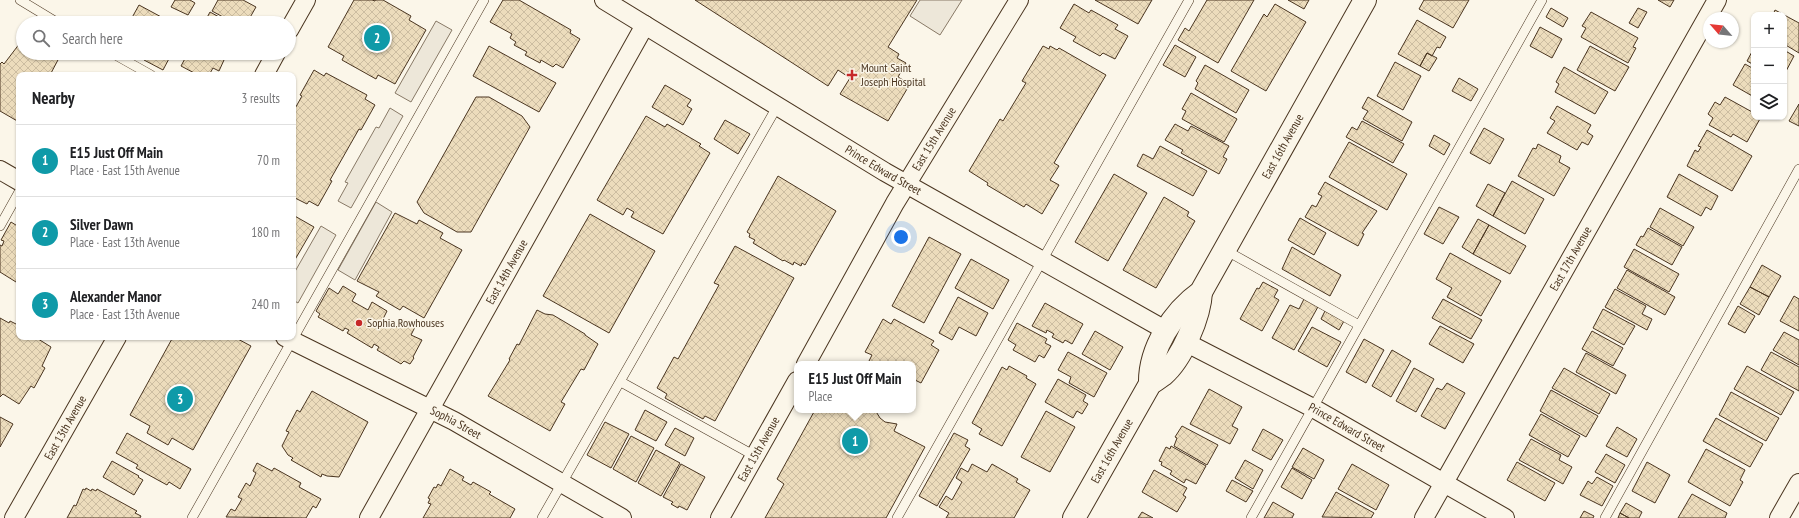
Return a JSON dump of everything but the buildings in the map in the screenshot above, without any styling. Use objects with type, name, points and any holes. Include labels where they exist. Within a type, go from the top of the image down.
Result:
[{"type":"street","points":[[296,18],[306,0]]},
{"type":"street","name":"Prince Edward Street","points":[[604,0],[778,105],[885,172],[907,183],[1166,331]]},
{"type":"street","name":"East 15th Avenue","points":[[808,361],[907,183],[1019,0]]},
{"type":"street","name":"East 16th Avenue","points":[[1074,518],[1150,384],[1174,362],[1196,320],[1200,305],[1201,292],[1365,0]]},
{"type":"street","name":"East 17th Avenue","points":[[1424,518],[1717,0]]},
{"type":"street","name":"East 14th Avenue","points":[[369,518],[645,25]]},
{"type":"street","points":[[266,72],[272,60]]},
{"type":"street","points":[[0,170],[16,179]]},
{"type":"street","name":"East 16th Avenue","points":[[1150,384],[1150,369],[1155,352],[1166,331],[1179,311],[1189,300],[1201,292]]},
{"type":"street","name":"East 13th Avenue","points":[[14,518],[115,340]]},
{"type":"street","name":"Sophia Street","points":[[290,340],[454,421],[622,518]]},
{"type":"street","name":"Prince Edward Street","points":[[1185,342],[1313,408],[1505,518]]},
{"type":"street","name":"East 15th Avenue","points":[[720,518],[794,386]]},
{"type":"street","points":[[1779,518],[1799,483]]},
{"type":"lane","points":[[20,0],[46,16]]},
{"type":"lane","points":[[296,325],[484,0]]},
{"type":"lane","points":[[897,518],[1189,0]]},
{"type":"lane","points":[[1251,518],[1542,0]]},
{"type":"lane","points":[[124,60],[146,72]]},
{"type":"lane","points":[[542,518],[778,105]]},
{"type":"lane","points":[[1605,518],[1799,169]]},
{"type":"lane","points":[[0,226],[16,197]]},
{"type":"lane","points":[[1224,249],[1359,325]]},
{"type":"lane","points":[[192,518],[287,340]]},
{"type":"lane","points":[[621,382],[755,456]]},
{"type":"shaded area","points":[[920,0],[962,0],[940,35],[910,16]]},
{"type":"shaded area","points":[[436,21],[452,30],[411,102],[395,93]]},
{"type":"shaded area","points":[[390,108],[403,116],[351,208],[338,201],[348,183],[345,182],[376,127],[379,128]]},
{"type":"shaded area","points":[[376,202],[392,212],[355,280],[338,270]]},
{"type":"shaded area","points":[[321,226],[336,235],[298,303],[296,302],[296,270]]},
{"type":"place","name":"Silver Dawn","points":[[377,38]]},
{"type":"place","name":"Mount Saint Joseph Hospital","points":[[852,75]]},
{"type":"place","name":"Sophia Rowhouses","points":[[359,323]]},
{"type":"place","name":"Alexander Manor","points":[[180,399]]},
{"type":"place","name":"E15 Just Off Main","points":[[855,441]]}]
